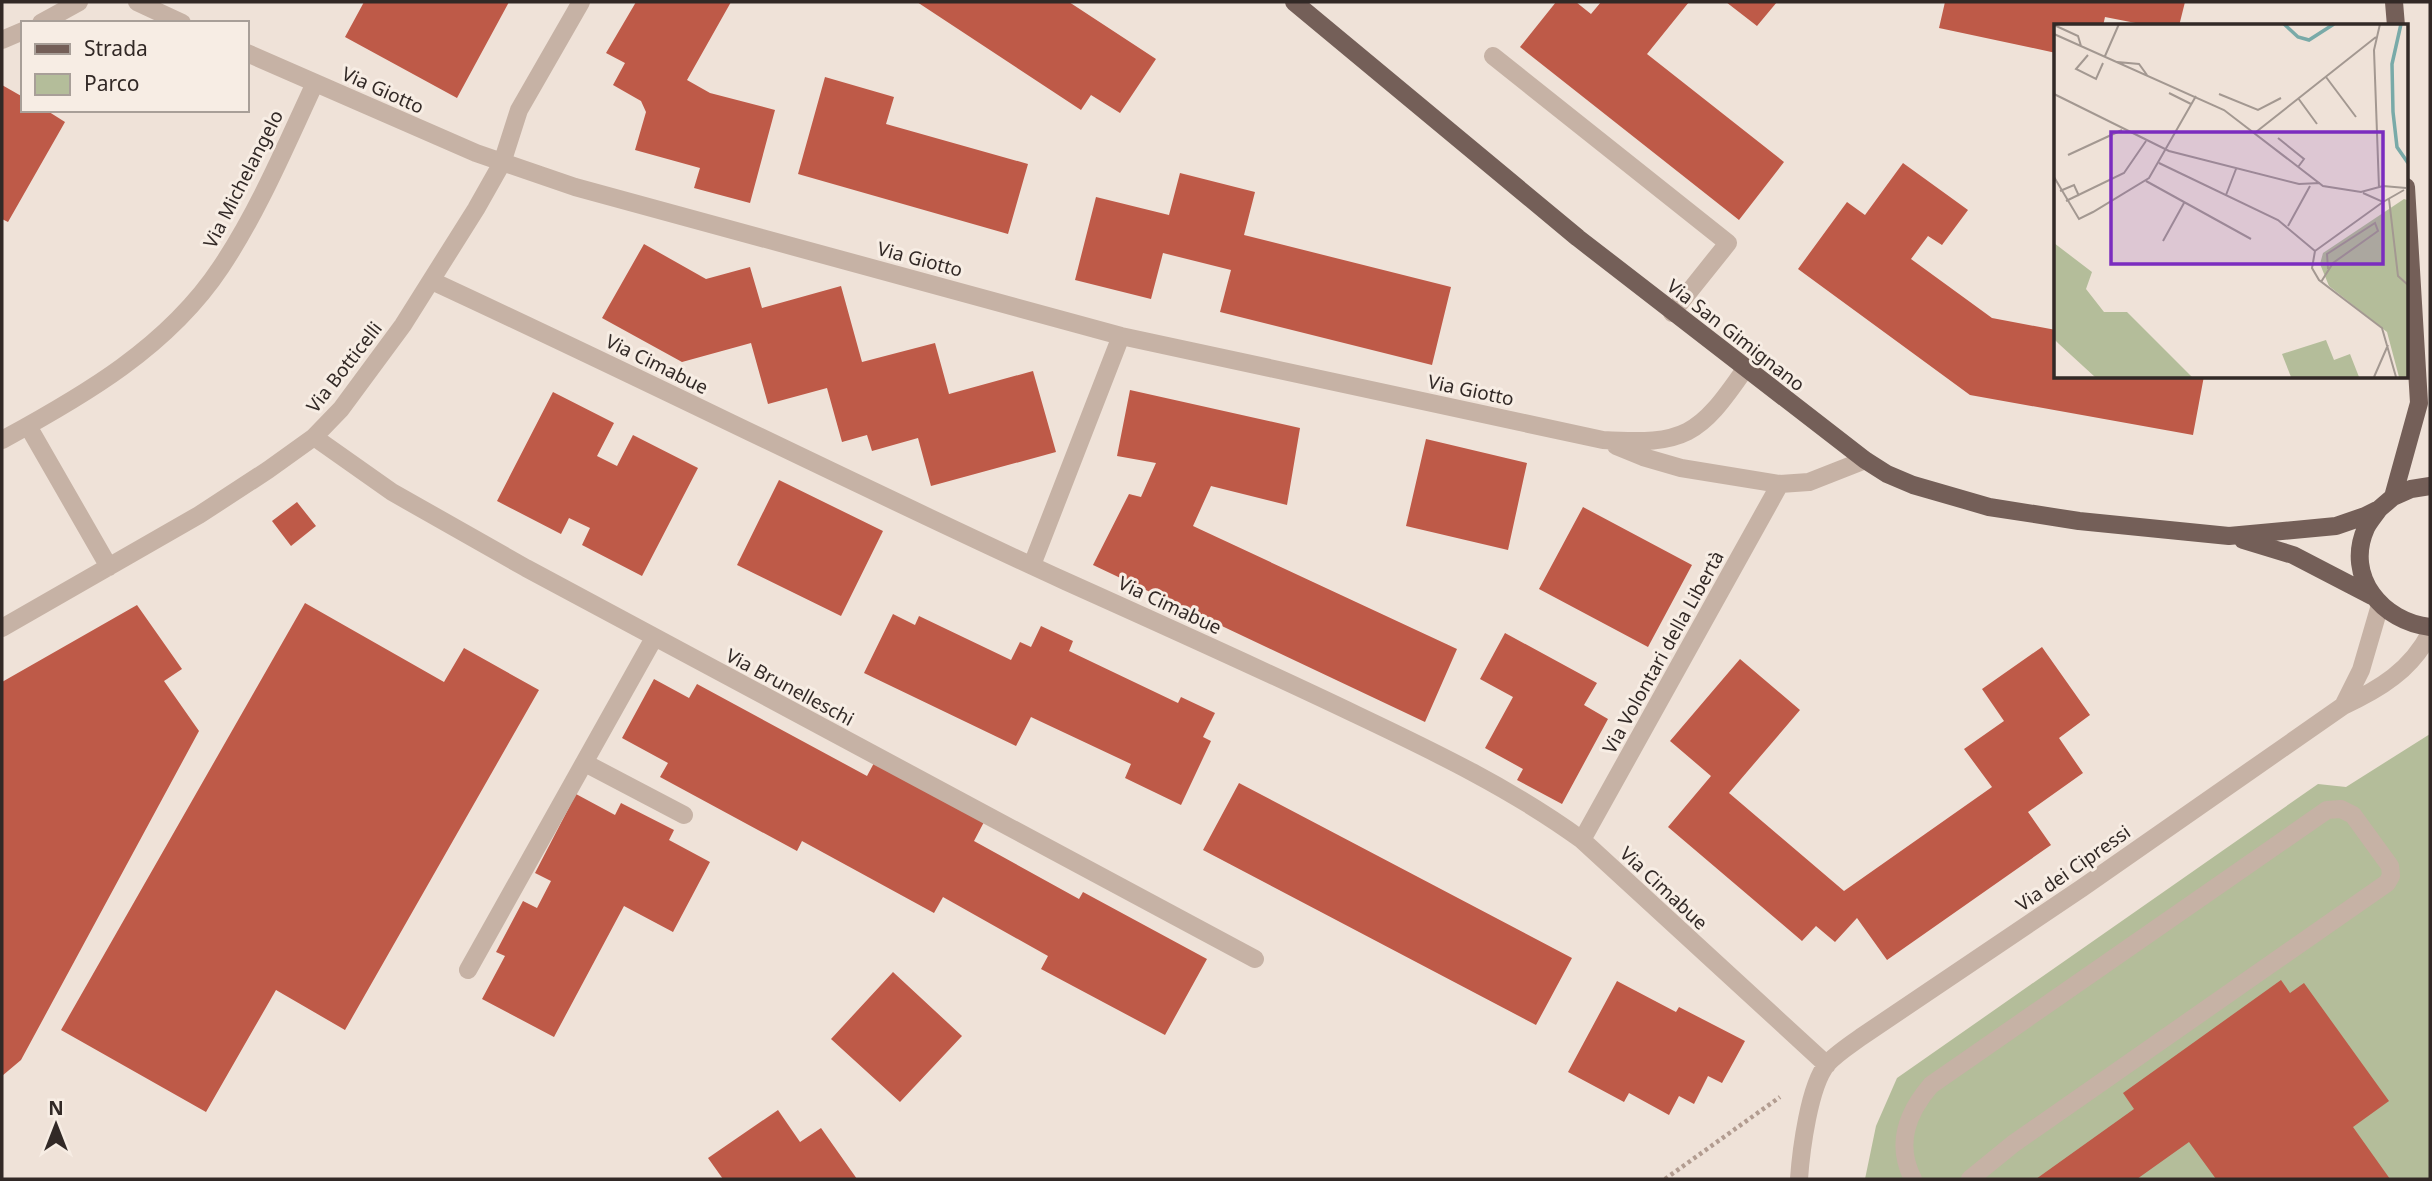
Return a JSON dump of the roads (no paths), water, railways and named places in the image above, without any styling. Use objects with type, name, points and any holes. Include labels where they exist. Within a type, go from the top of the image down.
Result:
[{"type":"main road","points":[[2394,2],[2396,24]]},
{"type":"main road","name":"Via San Gimignano","points":[[1297,3],[1578,238],[1864,460],[1887,474],[1913,485],[1989,507],[2079,521],[2229,536],[2293,555],[2376,600],[2395,617],[2414,625],[2430,627]]},
{"type":"main road","points":[[2393,497],[2419,403],[2408,220]]},
{"type":"main road","points":[[2419,403],[2430,425]]},
{"type":"main road","name":"Via San Gimignano","points":[[2376,600],[2363,575],[2361,551],[2366,529],[2379,509],[2393,497],[2411,489],[2430,486]]},
{"type":"main road","name":"Via San Gimignano","points":[[2229,536],[2336,526],[2379,509]]},
{"type":"street","points":[[45,21],[79,2]]},
{"type":"street","points":[[137,2],[178,21]]},
{"type":"street","name":"Via Botticelli","points":[[2,628],[199,515],[314,437],[354,393],[432,281],[502,163],[519,110],[581,2]]},
{"type":"street","points":[[2,40],[21,32]]},
{"type":"street","name":"Via Giotto","points":[[248,53],[406,124],[502,163],[575,187],[1121,336],[1604,440],[1660,442],[1681,435],[1707,418],[1745,369]]},
{"type":"street","points":[[1493,56],[1728,243],[1672,313]]},
{"type":"street","name":"Via Michelangelo","points":[[2,440],[79,397],[142,351],[177,320],[207,286],[233,248],[259,201],[315,83]]},
{"type":"street","name":"Via Cimabue","points":[[432,281],[1434,752],[1533,806],[1581,840],[1827,1065]]},
{"type":"street","points":[[1032,565],[1121,336]]},
{"type":"street","points":[[28,426],[109,567]]},
{"type":"street","name":"Via Brunelleschi","points":[[314,437],[392,492],[654,638],[1255,959]]},
{"type":"street","name":"Via Giotto","points":[[1604,440],[1643,457],[1681,468],[1780,484],[1810,482],[1864,460]]},
{"type":"street","name":"Via Volontari della Libertà","points":[[1581,840],[1780,484]]},
{"type":"street","name":"Via dei Cipressi","points":[[2343,706],[2361,670],[2376,600]]},
{"type":"street","name":"Via dei Cipressi","points":[[1827,1065],[1861,1037],[2082,888],[2343,706],[2383,686],[2422,649],[2430,633]]},
{"type":"street","points":[[468,970],[654,638]]},
{"type":"street","points":[[584,763],[684,815]]},
{"type":"street","points":[[1913,1179],[1905,1155],[1906,1131],[1913,1107],[1931,1085],[2327,810],[2341,809],[2353,815],[2390,866],[2391,876],[2387,883],[2013,1144],[1970,1179]]},
{"type":"street","points":[[1799,1179],[1808,1119],[1815,1092],[1827,1065]]}]
